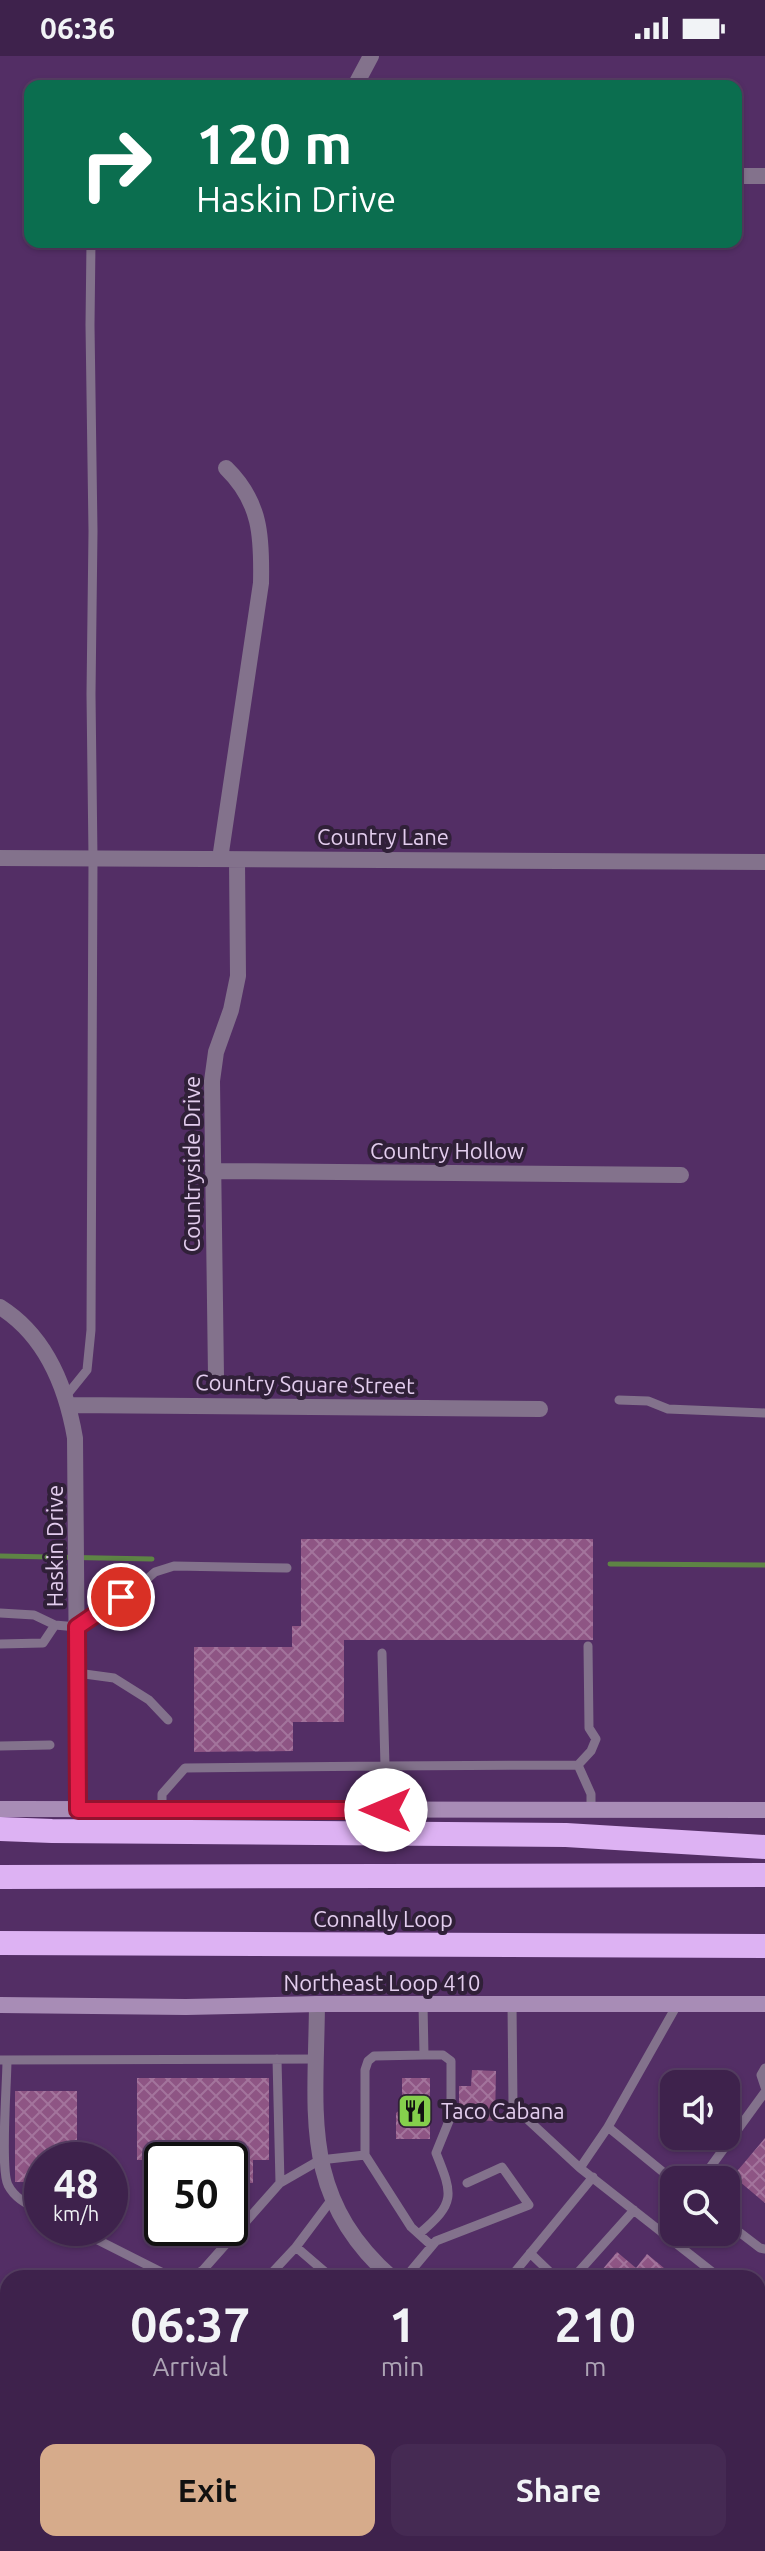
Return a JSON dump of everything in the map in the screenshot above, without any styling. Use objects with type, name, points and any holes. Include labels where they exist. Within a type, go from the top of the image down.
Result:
[{"type":"highway","points":[[0,1829],[566,1835],[765,1847]]},
{"type":"highway","name":"Connally Loop","points":[[0,1877],[765,1875]]},
{"type":"highway","name":"Connally Loop","points":[[0,1943],[765,1946]]},
{"type":"main road","points":[[0,1809],[765,1810]]},
{"type":"main road","name":"Northeast Loop 410","points":[[0,2005],[765,2004]]},
{"type":"street","points":[[358,80],[371,56]]},
{"type":"street","points":[[742,176],[765,176]]},
{"type":"street","name":"Countryside Drive","points":[[216,1376],[212,1081],[216,1052],[231,1010],[238,976],[228,860],[261,583],[258,519],[241,483],[226,468]]},
{"type":"street","name":"Country Lane","points":[[0,858],[765,862]]},
{"type":"street","name":"Country Hollow","points":[[213,1171],[681,1175]]},
{"type":"street","name":"Haskin Drive","points":[[0,1307],[23,1324],[52,1364],[68,1400],[75,1438],[78,1810]]},
{"type":"street","name":"Country Square Street","points":[[68,1400],[540,1409]]},
{"type":"street","points":[[317,2004],[316,2138],[320,2160],[332,2199],[354,2238],[384,2270]]},
{"type":"lane","points":[[68,1400],[87,1370],[91,1330],[91,248]]},
{"type":"lane","points":[[619,1400],[648,1401],[668,1409],[765,1413]]},
{"type":"lane","points":[[0,1613],[34,1615],[55,1625],[77,1627],[137,1588],[155,1572],[174,1566],[287,1568]]},
{"type":"lane","points":[[0,1644],[43,1643],[55,1625]]},
{"type":"lane","points":[[162,1810],[162,1794],[185,1768],[578,1765],[591,1751],[596,1739],[589,1728],[588,1646]]},
{"type":"lane","points":[[382,1653],[386,1810]]},
{"type":"lane","points":[[77,1673],[114,1678],[149,1700],[168,1720]]},
{"type":"lane","points":[[0,1746],[50,1745]]},
{"type":"lane","points":[[578,1765],[591,1794],[591,1810]]},
{"type":"lane","points":[[423,2004],[424,2055]]},
{"type":"lane","points":[[512,2004],[513,2106],[580,2168],[710,2270]]},
{"type":"lane","points":[[580,2168],[608,2127],[677,2005]]},
{"type":"lane","points":[[419,2234],[440,2217],[449,2196],[449,2183],[436,2153],[451,2116],[451,2061],[443,2055],[374,2056],[365,2070],[365,2155],[411,2227],[432,2246]]},
{"type":"lane","points":[[277,2059],[280,2183]]},
{"type":"lane","points":[[24,2201],[15,2196],[6,2183],[4,2060],[317,2059]]},
{"type":"lane","points":[[711,2166],[765,2090],[761,2075],[765,2068]]},
{"type":"lane","points":[[608,2127],[660,2170]]},
{"type":"lane","points":[[203,2270],[280,2183],[320,2160],[365,2155]]},
{"type":"lane","points":[[412,2270],[436,2241],[529,2205],[502,2167],[467,2183]]},
{"type":"lane","points":[[516,2270],[593,2177]]},
{"type":"lane","points":[[274,2270],[332,2199]]},
{"type":"lane","points":[[580,2270],[634,2210]]},
{"type":"lane","points":[[740,2233],[765,2249]]},
{"type":"lane","points":[[110,2246],[157,2270]]},
{"type":"lane","points":[[296,2247],[323,2270]]},
{"type":"lane","points":[[530,2253],[548,2270]]},
{"type":"building","points":[[301,1539],[593,1539],[593,1640],[344,1640],[344,1722],[293,1722],[293,1751],[194,1752],[194,1647],[292,1647],[292,1626],[301,1626]]},
{"type":"building","points":[[472,2070],[496,2071],[495,2121],[474,2120],[474,2106],[459,2106],[459,2086],[471,2086]]},
{"type":"building","points":[[137,2078],[269,2078],[269,2160],[253,2160],[253,2183],[248,2183],[248,2142],[144,2142],[144,2160],[137,2160]]},
{"type":"building","name":"Taco Cabana","points":[[402,2078],[430,2078],[430,2139],[396,2139],[396,2113],[402,2108]]},
{"type":"building","points":[[15,2091],[77,2091],[77,2142],[24,2142],[24,2182],[15,2182]]},
{"type":"building","points":[[765,2138],[765,2203],[740,2182],[740,2168]]},
{"type":"building","points":[[617,2252],[636,2268],[647,2254],[666,2270],[602,2270]]},
{"type":"waterway","points":[[0,1556],[152,1559]]},
{"type":"waterway","points":[[610,1564],[765,1565]]},
{"type":"place","name":"Taco Cabana","points":[[415,2111]]},
{"type":"route","points":[[121,1597],[77,1627],[78,1810],[386,1810]]}]
